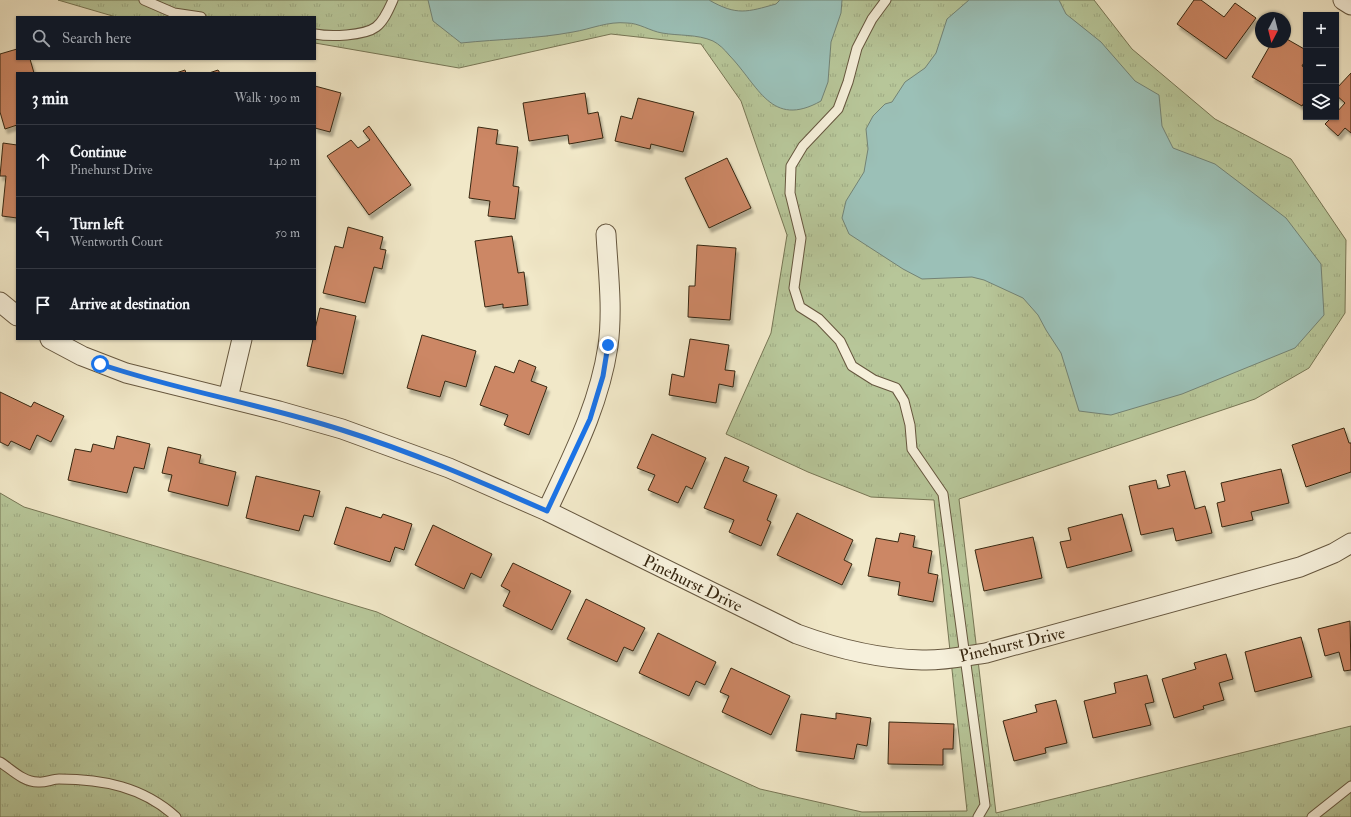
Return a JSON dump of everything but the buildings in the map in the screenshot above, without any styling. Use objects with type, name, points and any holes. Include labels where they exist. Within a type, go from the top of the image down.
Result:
[{"type":"street","points":[[1343,0],[1351,5]]},
{"type":"street","points":[[547,511],[590,419],[603,376],[608,345],[610,317],[606,234]]},
{"type":"street","points":[[0,302],[16,315]]},
{"type":"street","name":"Pinehurst Drive","points":[[52,340],[82,356],[126,373],[228,398],[342,430],[449,468],[547,511],[798,634],[833,647],[870,656],[923,660],[986,653],[1300,567],[1351,544]]},
{"type":"street","points":[[228,398],[242,340]]},
{"type":"lane","points":[[144,0],[174,13],[194,16]]},
{"type":"lane","points":[[316,34],[362,34],[376,26],[388,10],[393,0]]},
{"type":"lane","points":[[886,0],[872,19],[856,48],[848,82],[838,109],[803,146],[791,166],[790,194],[801,238],[794,288],[800,307],[819,319],[840,341],[852,366],[874,380],[896,388],[904,401],[910,425],[912,449],[923,468],[943,494],[985,805],[978,817]]},
{"type":"lane","points":[[0,762],[22,778],[37,782],[57,779],[119,785],[162,805],[176,817]]},
{"type":"lane","points":[[1312,817],[1351,786]]},
{"type":"green space","points":[[58,0],[1094,0],[1132,49],[1215,119],[1291,159],[1346,240],[1345,313],[1309,368],[1255,399],[959,499],[996,813],[1351,726],[1351,817],[0,817],[0,493],[24,507],[377,612],[539,689],[760,789],[862,812],[967,811],[934,500],[871,497],[808,472],[726,434],[771,333],[787,235],[741,101],[701,44],[611,34],[459,68],[316,43],[316,16],[113,16]]},
{"type":"water","points":[[428,0],[709,0],[727,8],[742,11],[776,4],[780,0],[842,0],[841,13],[831,42],[828,82],[821,101],[804,108],[790,110],[778,107],[768,100],[758,91],[740,67],[720,45],[707,39],[694,36],[662,33],[636,24],[620,23],[606,24],[573,32],[545,36],[461,43],[433,21]]},
{"type":"water","points":[[969,0],[1059,0],[1066,14],[1101,42],[1135,81],[1159,95],[1162,126],[1173,148],[1215,164],[1286,218],[1321,264],[1324,315],[1295,348],[1182,394],[1111,415],[1079,411],[1061,353],[1038,315],[1023,298],[984,280],[972,277],[922,279],[903,269],[849,234],[842,218],[846,201],[864,172],[868,149],[866,129],[873,116],[885,104],[892,102],[905,82],[925,68],[936,53],[947,19]]},
{"type":"route","points":[[100,364],[126,373],[279,411],[342,430],[449,468],[547,511],[590,419],[603,376],[608,345]]}]
